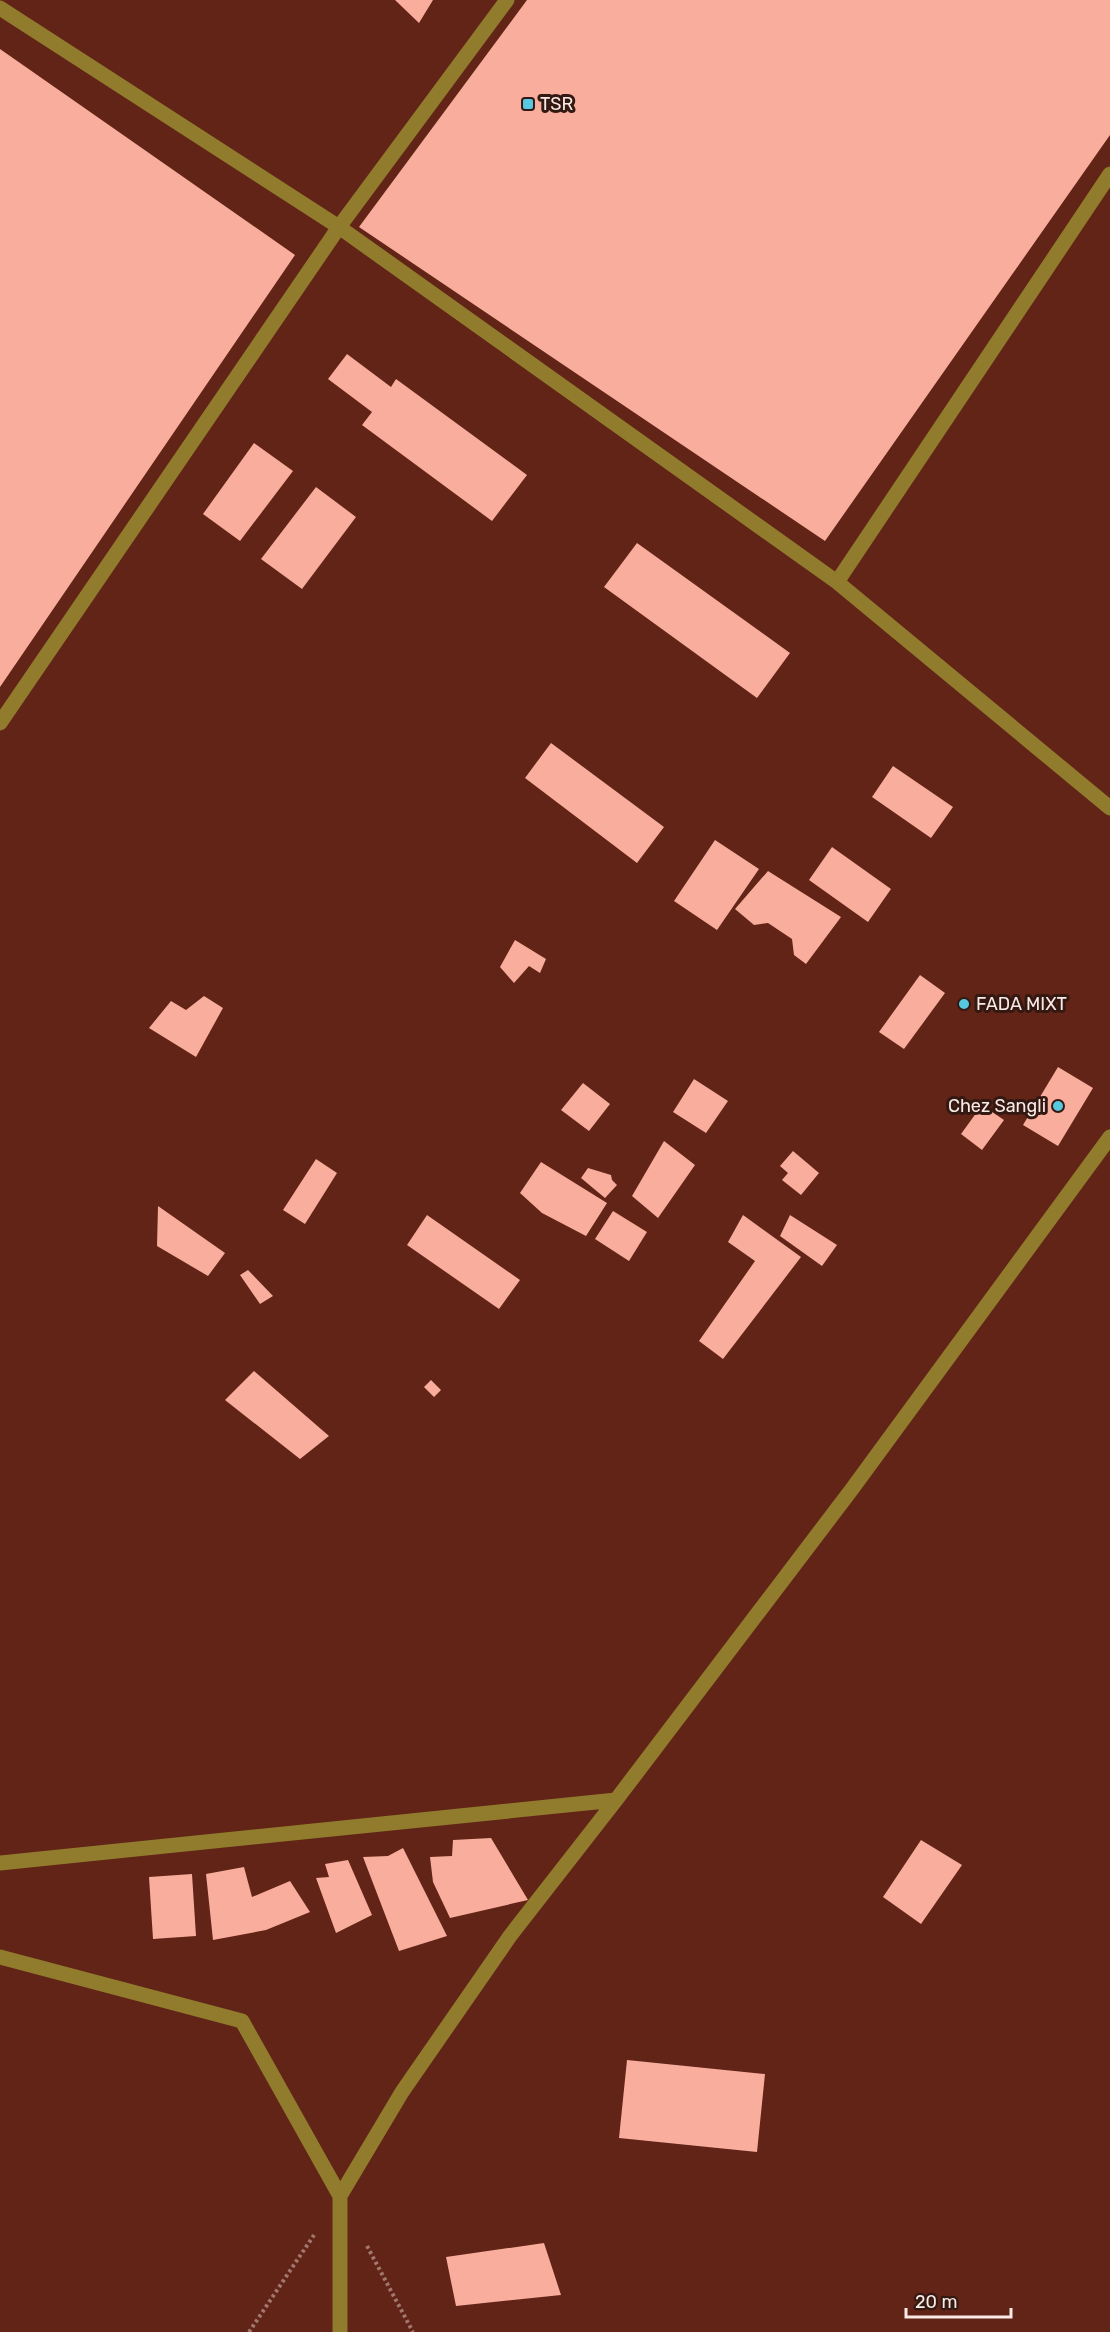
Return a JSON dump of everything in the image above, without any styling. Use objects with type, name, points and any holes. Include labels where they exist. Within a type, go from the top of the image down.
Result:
[{"type":"street","points":[[0,723],[339,226],[507,0]]},
{"type":"street","points":[[0,8],[339,226],[837,582],[1110,808]]},
{"type":"street","points":[[837,582],[1110,174]]},
{"type":"street","points":[[340,2196],[402,2092],[510,1936],[852,1490],[1110,1137]]},
{"type":"street","points":[[0,1863],[616,1800]]},
{"type":"street","points":[[0,1958],[242,2021],[340,2196],[340,2332]]},
{"type":"path","points":[[249,2332],[340,2196]]},
{"type":"path","points":[[363,2238],[412,2332]]},
{"type":"building","points":[[395,0],[433,0],[419,23]]},
{"type":"building","points":[[527,0],[1110,0],[1110,135],[825,541],[359,227]]},
{"type":"building","points":[[0,49],[295,255],[0,687]]},
{"type":"building","points":[[347,354],[391,387],[396,379],[527,475],[492,521],[362,425],[372,412],[328,379]]},
{"type":"building","points":[[254,443],[293,471],[240,541],[203,514]]},
{"type":"building","points":[[316,487],[356,517],[302,589],[261,559]]},
{"type":"building","points":[[637,543],[790,653],[757,698],[604,587]]},
{"type":"building","points":[[551,743],[664,827],[637,863],[525,778]]},
{"type":"building","points":[[893,766],[953,807],[931,838],[872,797]]},
{"type":"building","points":[[715,840],[759,869],[717,930],[674,901]]},
{"type":"building","points":[[832,847],[891,889],[868,922],[809,880]]},
{"type":"building","points":[[768,871],[841,917],[806,964],[794,955],[792,939],[768,923],[754,925],[735,909]]},
{"type":"building","points":[[515,940],[546,959],[540,973],[529,966],[514,983],[500,967]]},
{"type":"building","points":[[920,975],[945,993],[904,1049],[879,1032]]},
{"type":"building","points":[[204,996],[223,1008],[196,1057],[149,1028],[171,1001],[186,1010]]},
{"type":"building","name":"Chez Sangli","points":[[1058,1067],[1093,1088],[1058,1146],[1023,1125]]},
{"type":"building","points":[[694,1079],[728,1101],[706,1133],[673,1112]]},
{"type":"building","points":[[583,1083],[610,1104],[589,1131],[561,1110]]},
{"type":"building","points":[[982,1105],[1004,1120],[982,1150],[961,1134]]},
{"type":"building","points":[[664,1141],[695,1165],[658,1218],[632,1196]]},
{"type":"building","points":[[793,1151],[819,1173],[801,1195],[782,1180],[788,1173],[780,1166]]},
{"type":"building","points":[[316,1159],[337,1173],[305,1224],[283,1210]]},
{"type":"building","points":[[541,1162],[607,1203],[586,1236],[542,1213],[520,1193]]},
{"type":"building","points":[[588,1168],[611,1175],[617,1185],[605,1198],[581,1178]]},
{"type":"building","points":[[158,1206],[225,1253],[208,1276],[157,1246]]},
{"type":"building","points":[[613,1211],[647,1232],[629,1261],[595,1239]]},
{"type":"building","points":[[427,1215],[520,1280],[499,1309],[407,1245]]},
{"type":"building","points":[[743,1215],[801,1257],[723,1359],[699,1341],[755,1261],[728,1242]]},
{"type":"building","points":[[790,1215],[837,1245],[822,1266],[780,1236]]},
{"type":"building","points":[[248,1270],[273,1296],[260,1304],[240,1275]]},
{"type":"building","points":[[254,1371],[329,1436],[300,1459],[225,1400]]},
{"type":"building","points":[[431,1380],[441,1390],[434,1397],[424,1387]]},
{"type":"building","points":[[491,1838],[528,1900],[450,1918],[433,1882],[430,1857],[452,1856],[453,1840]]},
{"type":"building","points":[[921,1840],[962,1865],[921,1924],[883,1897]]},
{"type":"building","points":[[403,1848],[447,1936],[399,1951],[363,1857],[388,1856]]},
{"type":"building","points":[[348,1860],[372,1915],[336,1933],[316,1878],[329,1877],[325,1864]]},
{"type":"building","points":[[244,1867],[252,1897],[290,1881],[310,1912],[266,1930],[213,1940],[206,1874]]},
{"type":"building","points":[[192,1874],[196,1936],[153,1939],[149,1877]]},
{"type":"building","points":[[627,2060],[765,2074],[757,2152],[619,2138]]},
{"type":"building","points":[[544,2243],[561,2295],[456,2306],[446,2257]]},
{"type":"place","name":"TSR","points":[[528,104]]},
{"type":"place","name":"FADA MIXT","points":[[964,1004]]},
{"type":"place","name":"Chez Sangli","points":[[1058,1106]]}]
